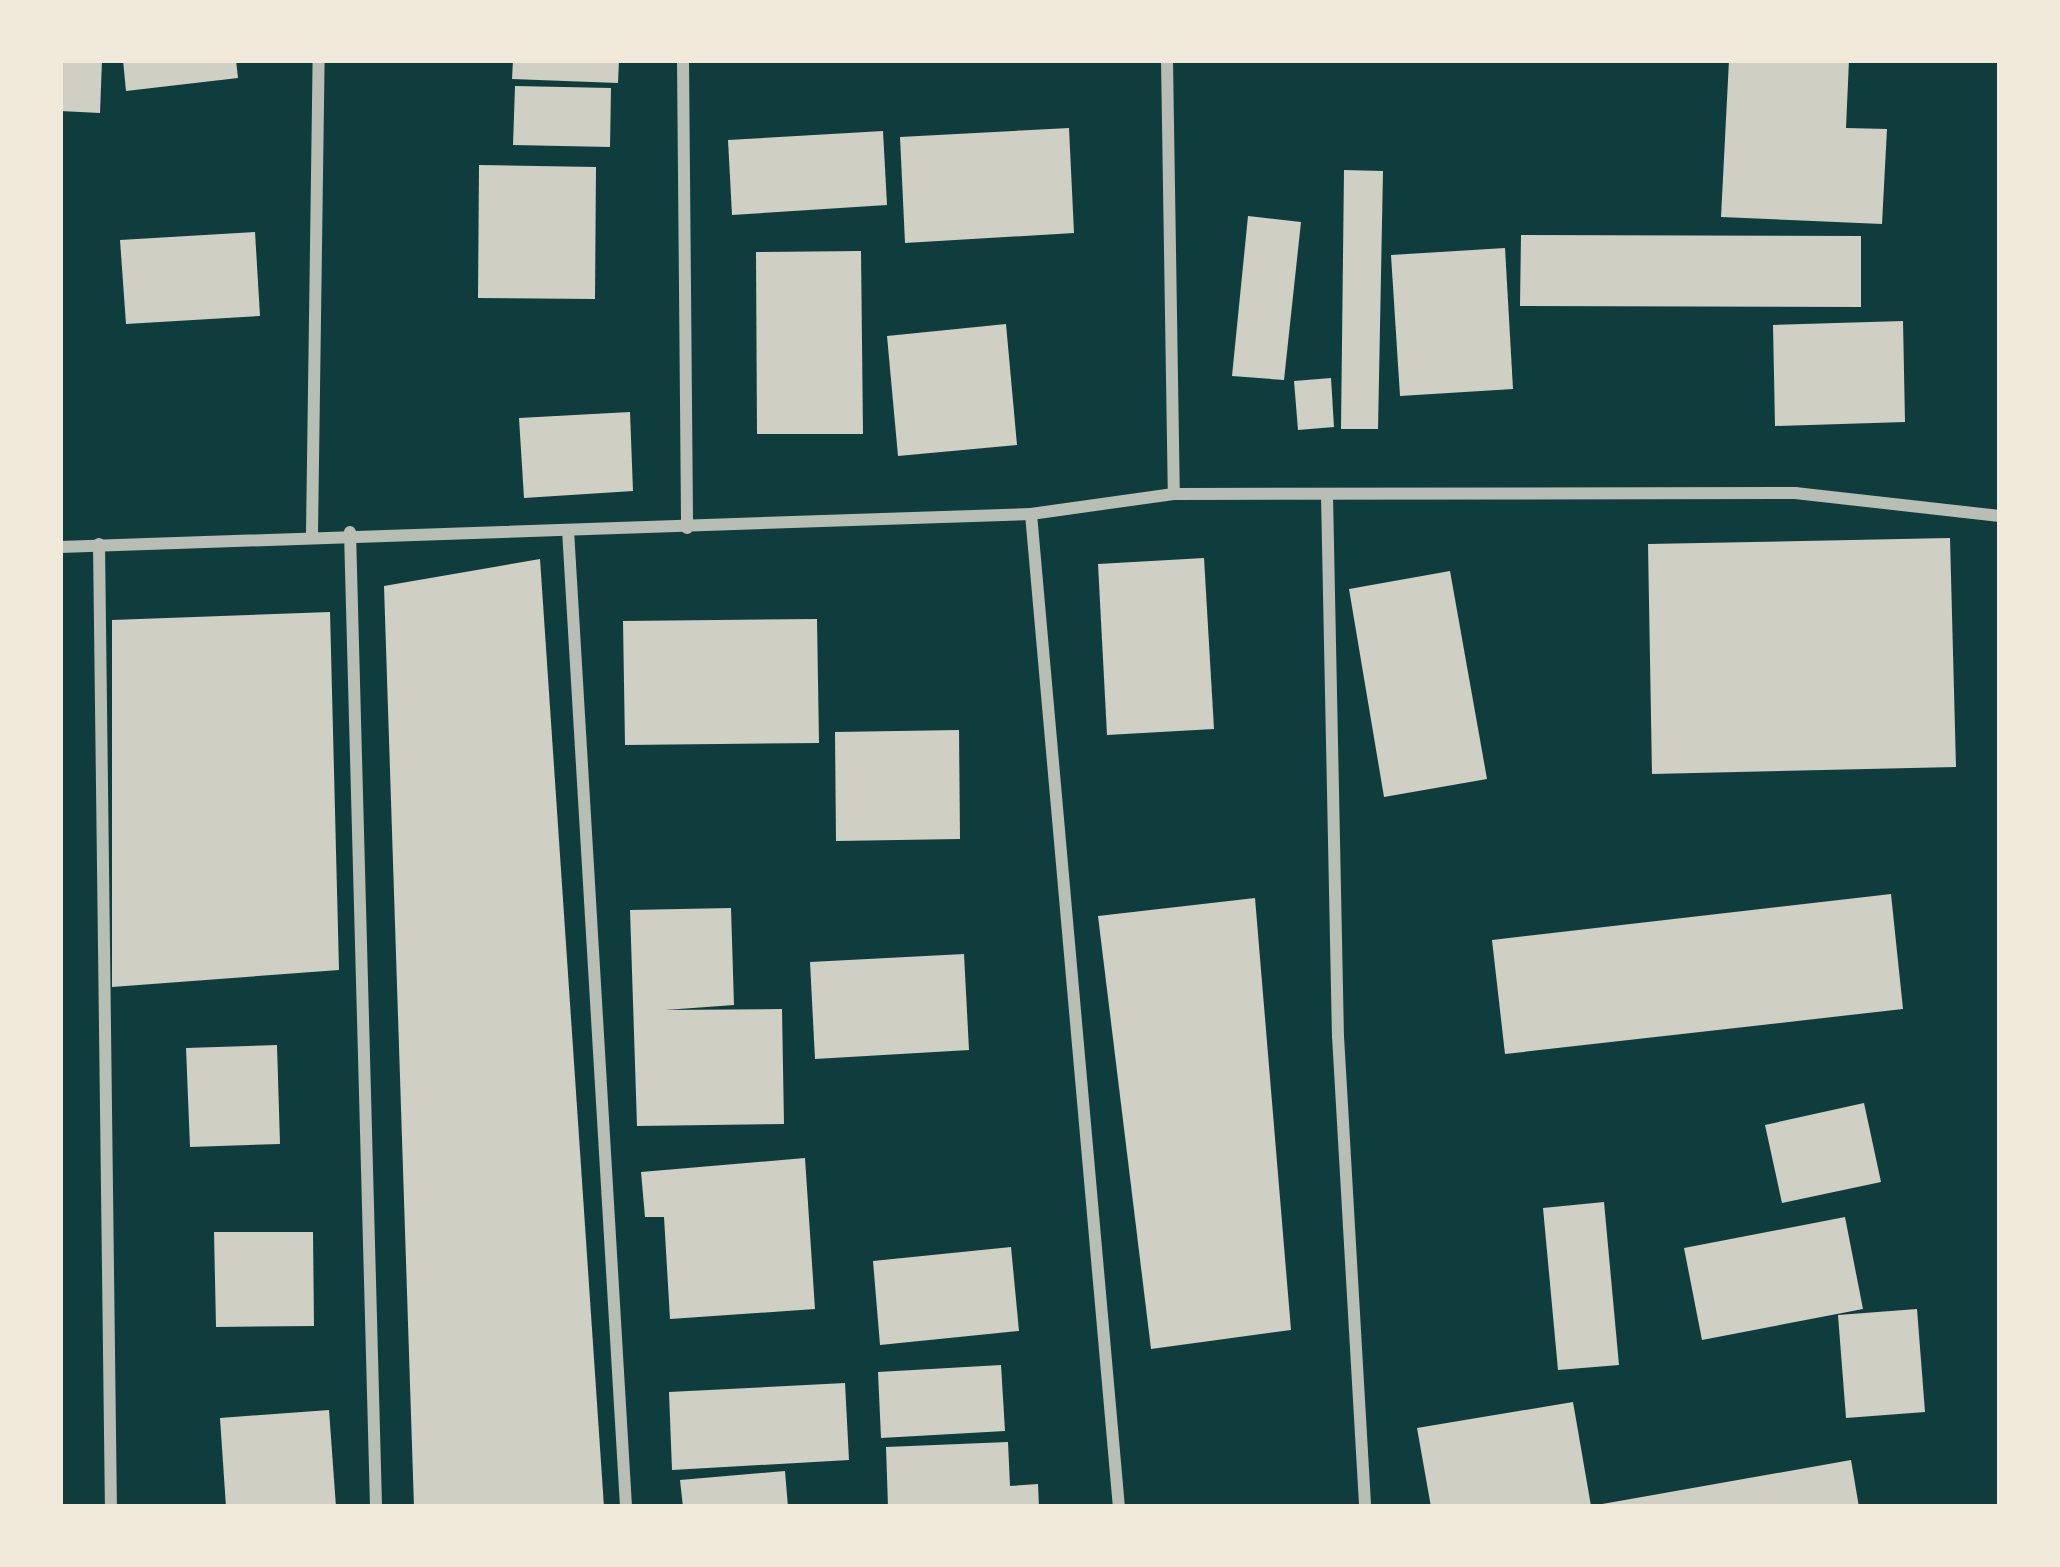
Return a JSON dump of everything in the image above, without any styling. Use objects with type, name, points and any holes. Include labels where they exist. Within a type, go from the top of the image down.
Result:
[{"type":"street","points":[[312,532],[320,60]]},
{"type":"street","points":[[683,60],[687,528]]},
{"type":"street","points":[[1167,60],[1174,494]]},
{"type":"street","points":[[60,547],[312,532],[687,528],[1031,514],[1174,494],[1795,494],[2000,516]]},
{"type":"street","points":[[1327,496],[1337,1036],[1365,1507]]},
{"type":"street","points":[[1031,514],[1119,1507]]},
{"type":"street","points":[[568,530],[626,1507]]},
{"type":"street","points":[[350,532],[376,1507]]},
{"type":"street","points":[[99,544],[111,1507]]},
{"type":"building","points":[[60,60],[102,60],[100,113],[60,111]]},
{"type":"building","points":[[123,60],[236,60],[238,78],[126,91]]},
{"type":"building","points":[[513,60],[619,60],[618,83],[512,79]]},
{"type":"building","points":[[1729,60],[1849,60],[1846,128],[1887,129],[1882,224],[1721,217]]},
{"type":"building","points":[[515,86],[611,88],[610,147],[513,145]]},
{"type":"building","points":[[1069,128],[1074,233],[905,243],[900,137]]},
{"type":"building","points":[[883,131],[887,205],[732,215],[728,140]]},
{"type":"building","points":[[479,165],[596,167],[595,299],[478,298]]},
{"type":"building","points":[[1344,170],[1383,171],[1378,429],[1341,429]]},
{"type":"building","points":[[1248,216],[1301,222],[1284,380],[1232,376]]},
{"type":"building","points":[[255,232],[260,316],[126,324],[120,240]]},
{"type":"building","points":[[1521,235],[1861,236],[1861,307],[1520,306]]},
{"type":"building","points":[[1505,248],[1513,389],[1400,396],[1391,255]]},
{"type":"building","points":[[861,251],[863,434],[757,434],[756,252]]},
{"type":"building","points":[[1903,321],[1905,422],[1775,426],[1773,325]]},
{"type":"building","points":[[1006,324],[1017,445],[898,456],[887,336]]},
{"type":"building","points":[[1331,378],[1334,427],[1298,430],[1294,381]]},
{"type":"building","points":[[630,412],[633,491],[524,498],[519,418]]},
{"type":"building","points":[[1950,538],[1956,767],[1652,774],[1648,544]]},
{"type":"building","points":[[1204,558],[1214,729],[1107,735],[1098,564]]},
{"type":"building","points":[[540,559],[604,1507],[414,1507],[384,586]]},
{"type":"building","points":[[1450,571],[1487,779],[1384,797],[1349,589]]},
{"type":"building","points":[[330,612],[339,970],[112,987],[112,620]]},
{"type":"building","points":[[817,619],[819,743],[625,745],[623,621]]},
{"type":"building","points":[[959,730],[960,839],[836,841],[835,732]]},
{"type":"building","points":[[1891,894],[1903,1009],[1505,1054],[1492,940]]},
{"type":"building","points":[[1255,898],[1291,1330],[1151,1349],[1098,916]]},
{"type":"building","points":[[731,908],[734,1005],[665,1010],[782,1009],[784,1124],[637,1126],[630,910]]},
{"type":"building","points":[[964,954],[969,1050],[815,1059],[810,962]]},
{"type":"building","points":[[277,1045],[280,1144],[190,1147],[186,1048]]},
{"type":"building","points":[[1864,1103],[1881,1182],[1782,1203],[1765,1125]]},
{"type":"building","points":[[805,1158],[815,1309],[670,1319],[664,1217],[645,1217],[641,1172]]},
{"type":"building","points":[[1604,1202],[1619,1365],[1558,1370],[1543,1208]]},
{"type":"building","points":[[1845,1217],[1863,1309],[1702,1340],[1684,1248]]},
{"type":"building","points":[[214,1232],[313,1232],[314,1326],[216,1327]]},
{"type":"building","points":[[1011,1247],[1019,1331],[880,1345],[873,1261]]},
{"type":"building","points":[[1917,1309],[1925,1412],[1846,1418],[1838,1315]]},
{"type":"building","points":[[1001,1365],[1005,1431],[881,1438],[878,1372]]},
{"type":"building","points":[[845,1383],[849,1460],[672,1470],[669,1392]]},
{"type":"building","points":[[1573,1402],[1591,1506],[1851,1460],[1859,1507],[1431,1507],[1417,1428]]},
{"type":"building","points":[[329,1410],[336,1507],[226,1507],[220,1418]]},
{"type":"building","points":[[1008,1442],[1010,1486],[1038,1484],[1039,1507],[888,1507],[886,1447]]},
{"type":"building","points":[[785,1471],[788,1507],[683,1507],[680,1480]]}]
